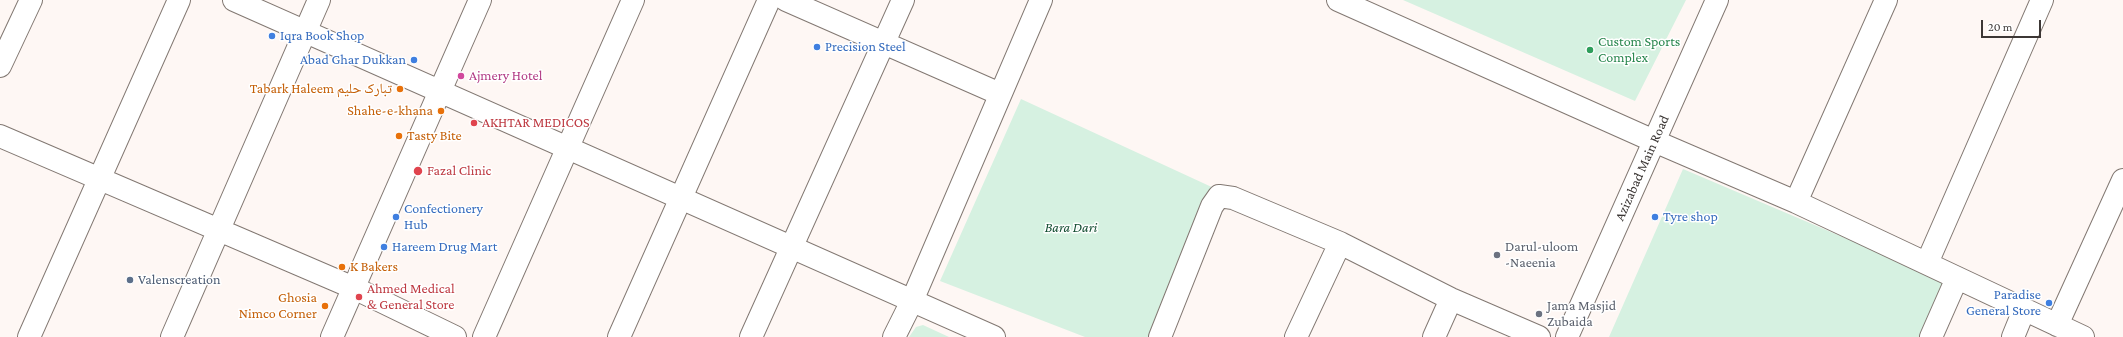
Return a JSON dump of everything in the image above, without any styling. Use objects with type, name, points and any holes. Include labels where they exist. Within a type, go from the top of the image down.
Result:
[{"type":"street","points":[[0,66],[31,0]]},
{"type":"street","points":[[29,337],[179,0]]},
{"type":"street","points":[[234,0],[440,90],[994,337]]},
{"type":"street","points":[[172,337],[319,0]]},
{"type":"street","points":[[332,337],[480,0]]},
{"type":"street","points":[[484,337],[633,0]]},
{"type":"street","points":[[618,337],[769,0]]},
{"type":"street","points":[[786,0],[1000,94]]},
{"type":"street","points":[[751,337],[903,0]]},
{"type":"street","points":[[894,337],[912,301],[1041,0]]},
{"type":"street","points":[[1338,0],[1654,141],[1796,202],[2083,337]]},
{"type":"street","name":"Azizabad Main Road","points":[[1568,337],[1717,0]]},
{"type":"street","points":[[1796,202],[1886,0]]},
{"type":"street","points":[[1927,263],[2042,0]]},
{"type":"street","points":[[0,136],[354,288],[455,337]]},
{"type":"street","points":[[2057,325],[2123,180]]},
{"type":"street","points":[[1160,337],[1212,206],[1219,196],[1233,198],[1340,243],[1451,299],[1539,337]]},
{"type":"street","points":[[1296,337],[1340,243]]},
{"type":"street","points":[[1930,337],[1957,278]]},
{"type":"street","points":[[1434,337],[1451,299]]},
{"type":"street","points":[[2013,337],[2024,310]]},
{"type":"green space","name":"Custom Sports Complex","points":[[1403,0],[1686,0],[1635,101]]},
{"type":"green space","name":"Bara Dari","points":[[1021,99],[1216,189],[1152,337],[1085,337],[940,281]]},
{"type":"green space","points":[[1683,169],[1946,281],[1919,337],[1609,337]]},
{"type":"green space","points":[[923,325],[949,337],[909,337],[916,327]]},
{"type":"place","name":"Iqra Book Shop","points":[[272,36]]},
{"type":"place","name":"Precision Steel","points":[[817,47]]},
{"type":"place","name":"Custom Sports Complex","points":[[1590,50]]},
{"type":"place","name":"Abad Ghar Dukkan","points":[[414,60]]},
{"type":"place","name":"Ajmery Hotel","points":[[461,76]]},
{"type":"place","name":"Tabark Haleem تبارک حلیم","points":[[400,89]]},
{"type":"place","name":"Shahe-e-khana","points":[[441,111]]},
{"type":"place","name":"AKHTAR MEDICOS","points":[[474,123]]},
{"type":"place","name":"Tasty Bite","points":[[399,136]]},
{"type":"place","name":"Fazal Clinic","points":[[418,171]]},
{"type":"place","name":"Confectionery Hub","points":[[396,217]]},
{"type":"place","name":"Tyre shop","points":[[1655,217]]},
{"type":"place","name":"Hareem Drug Mart","points":[[384,247]]},
{"type":"place","name":"Darul-uloom -Naeenia","points":[[1497,255]]},
{"type":"place","name":"K Bakers","points":[[342,267]]},
{"type":"place","name":"Valenscreation","points":[[130,280]]},
{"type":"place","name":"Ahmed Medical & General Store","points":[[359,297]]},
{"type":"place","name":"Paradise General Store","points":[[2049,303]]},
{"type":"place","name":"Ghosia Nimco Corner","points":[[325,306]]},
{"type":"place","name":"Jama Masjid Zubaida","points":[[1539,314]]}]
